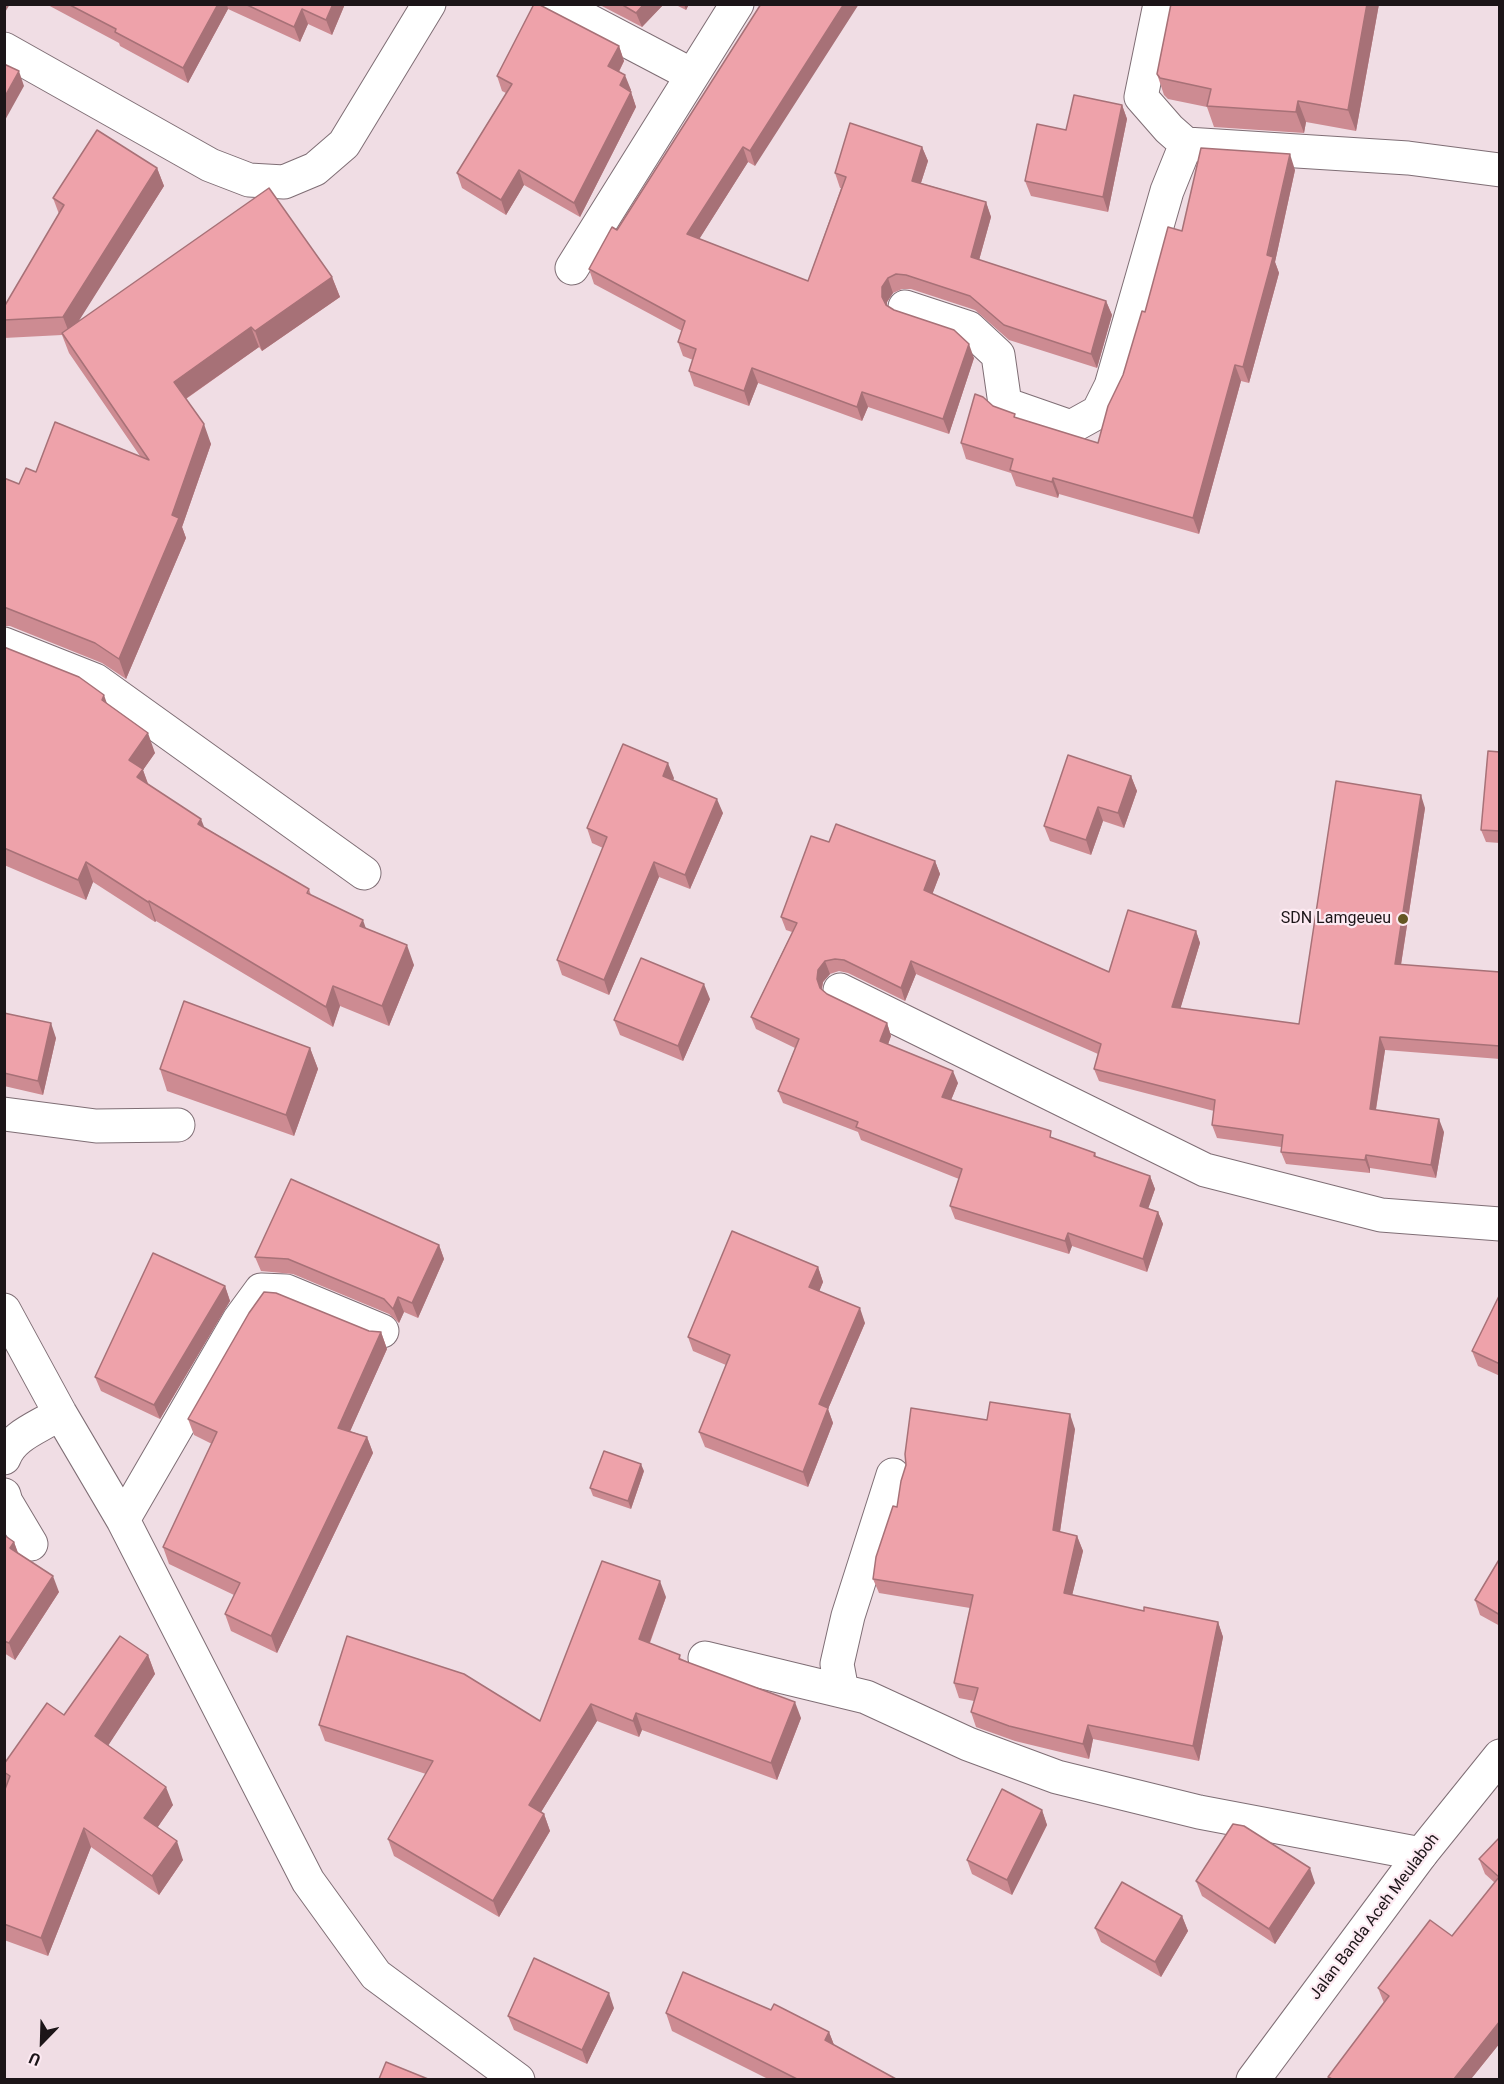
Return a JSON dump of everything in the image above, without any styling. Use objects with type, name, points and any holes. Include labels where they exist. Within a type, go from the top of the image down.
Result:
[{"type":"main road","points":[[4,49],[210,165],[249,180],[284,182],[315,169],[344,144],[429,4]]},
{"type":"main road","points":[[557,4],[692,75]]},
{"type":"main road","points":[[572,268],[737,4]]},
{"type":"main road","points":[[1160,4],[1141,98],[1186,144],[1408,158],[1500,170]]},
{"type":"main road","points":[[904,307],[969,328],[998,355],[1005,404],[1071,427],[1098,412],[1111,386],[1167,191],[1186,144]]},
{"type":"main road","points":[[4,644],[95,680],[364,873]]},
{"type":"main road","points":[[840,990],[1205,1170],[1381,1215],[1500,1224]]},
{"type":"main road","points":[[4,1113],[96,1126],[178,1125]]},
{"type":"main road","points":[[123,1520],[239,1320],[261,1290],[286,1291],[382,1331]]},
{"type":"main road","points":[[4,1310],[48,1421],[123,1520],[308,1881],[376,1975],[518,2079]]},
{"type":"main road","points":[[4,1458],[19,1438],[48,1421]]},
{"type":"main road","points":[[842,1691],[837,1664],[846,1626],[893,1475]]},
{"type":"main road","points":[[4,1496],[31,1544]]},
{"type":"main road","points":[[705,1658],[866,1697],[968,1744],[1057,1777],[1198,1812],[1421,1854]]},
{"type":"main road","name":"Jalan Banda Aceh Meulaboh","points":[[1253,2079],[1421,1854],[1500,1756]]},
{"type":"building","points":[[68,4],[218,4],[183,68]]},
{"type":"building","points":[[245,4],[333,4],[326,20],[302,9],[294,27]]},
{"type":"building","points":[[534,4],[619,46],[608,66],[625,75],[620,85],[631,92],[574,203],[519,170],[501,200],[457,173],[512,84],[497,76]]},
{"type":"building","points":[[621,4],[644,4],[636,13]]},
{"type":"building","points":[[761,4],[844,4],[750,151],[743,147],[687,234],[808,281],[846,177],[835,173],[850,123],[922,147],[912,181],[986,202],[971,257],[1106,301],[1091,354],[1004,325],[970,296],[906,275],[896,274],[888,278],[882,287],[882,297],[886,305],[894,310],[954,330],[969,344],[943,419],[862,392],[857,407],[752,368],[744,391],[689,371],[696,349],[678,342],[685,321],[589,269],[612,227],[617,230]]},
{"type":"building","points":[[1171,4],[1367,4],[1348,110],[1298,101],[1296,112],[1207,106],[1211,89],[1160,78],[1157,74]]},
{"type":"building","points":[[4,64],[19,71],[4,98]]},
{"type":"building","points":[[1074,95],[1122,105],[1103,197],[1025,181],[1037,124],[1066,130]]},
{"type":"building","points":[[97,130],[157,168],[63,317],[4,320],[4,307],[64,205],[53,198]]},
{"type":"building","points":[[1201,148],[1290,154],[1267,255],[1273,257],[1243,367],[1235,365],[1193,518],[1053,478],[1052,482],[1010,470],[1013,459],[961,443],[975,394],[983,397],[993,406],[1015,414],[1014,417],[1098,443],[1108,406],[1123,375],[1142,311],[1145,312],[1168,227],[1182,231]]},
{"type":"building","points":[[269,188],[332,277],[255,331],[251,327],[174,382],[204,424],[172,515],[179,518],[119,659],[95,643],[4,607],[4,478],[19,484],[26,468],[36,472],[55,422],[149,460],[62,333]]},
{"type":"building","points":[[4,647],[79,677],[104,695],[102,700],[148,733],[129,760],[143,769],[137,777],[201,819],[198,824],[309,889],[307,893],[363,920],[360,926],[407,945],[382,1006],[333,986],[326,1007],[148,902],[86,862],[78,880],[4,848]]},
{"type":"building","points":[[623,744],[668,763],[663,776],[717,799],[685,875],[654,862],[604,980],[557,960],[607,837],[587,828]]},
{"type":"building","points":[[1488,751],[1500,752],[1500,831],[1481,830]]},
{"type":"building","points":[[1068,755],[1131,776],[1118,813],[1098,807],[1086,840],[1044,826]]},
{"type":"building","points":[[1336,781],[1421,795],[1395,964],[1500,972],[1500,1046],[1380,1037],[1370,1109],[1439,1119],[1431,1165],[1366,1155],[1365,1160],[1281,1152],[1283,1135],[1212,1125],[1215,1100],[1094,1069],[1101,1044],[911,961],[901,988],[844,960],[835,959],[825,961],[818,970],[817,979],[820,988],[827,994],[887,1023],[880,1041],[953,1071],[942,1097],[1051,1131],[1050,1137],[1150,1176],[1140,1206],[1158,1212],[1143,1259],[1068,1233],[1065,1241],[950,1206],[962,1169],[856,1127],[858,1122],[778,1091],[799,1039],[751,1017],[797,923],[781,917],[811,836],[829,842],[836,824],[935,861],[924,890],[1109,972],[1128,910],[1196,931],[1172,1007],[1299,1024]]},
{"type":"building","points":[[641,958],[704,984],[678,1046],[614,1020]]},
{"type":"building","points":[[184,1001],[310,1048],[286,1115],[160,1069]]},
{"type":"building","points":[[4,1013],[51,1023],[38,1081],[4,1073]]},
{"type":"building","points":[[291,1179],[439,1245],[412,1303],[398,1297],[393,1309],[384,1299],[288,1259],[255,1257]]},
{"type":"building","points":[[732,1231],[818,1267],[809,1287],[860,1308],[819,1404],[828,1408],[803,1472],[699,1432],[730,1355],[688,1337]]},
{"type":"building","points":[[153,1253],[225,1286],[154,1405],[95,1377]]},
{"type":"building","points":[[264,1292],[276,1293],[369,1331],[381,1332],[338,1428],[367,1437],[271,1636],[225,1614],[240,1583],[163,1547],[217,1432],[188,1419],[249,1313]]},
{"type":"building","points":[[1500,1294],[1500,1364],[1472,1351]]},
{"type":"building","points":[[990,1402],[1070,1414],[1053,1530],[1077,1536],[1064,1593],[1144,1611],[1144,1607],[1218,1622],[1193,1746],[1088,1725],[1083,1744],[1009,1726],[971,1712],[978,1688],[954,1683],[973,1595],[873,1579],[876,1557],[893,1506],[897,1507],[906,1465],[905,1454],[911,1408],[987,1420]]},
{"type":"building","points":[[604,1451],[641,1464],[628,1501],[590,1488]]},
{"type":"building","points":[[4,1535],[14,1542],[10,1548],[53,1576],[9,1643],[4,1641]]},
{"type":"building","points":[[1500,1558],[1500,1615],[1475,1600]]},
{"type":"building","points":[[602,1561],[660,1581],[639,1639],[680,1655],[679,1659],[795,1702],[771,1763],[636,1713],[633,1721],[591,1704],[529,1805],[544,1814],[493,1901],[388,1839],[433,1761],[319,1725],[347,1636],[464,1674],[540,1721]]},
{"type":"building","points":[[120,1636],[148,1655],[95,1736],[166,1787],[144,1818],[177,1841],[152,1876],[84,1828],[41,1938],[4,1924],[4,1792],[10,1776],[4,1772],[4,1764],[47,1703],[64,1715]]},
{"type":"building","points":[[1002,1789],[1042,1810],[1007,1880],[967,1860]]},
{"type":"building","points":[[1233,1824],[1244,1826],[1310,1868],[1269,1929],[1196,1881]]},
{"type":"building","points":[[1500,1837],[1500,2021],[1454,2079],[1332,2079],[1328,2077],[1389,1996],[1378,1988],[1430,1920],[1452,1936],[1499,1877],[1479,1859]]},
{"type":"building","points":[[1122,1882],[1182,1916],[1155,1962],[1095,1928]]},
{"type":"building","points":[[534,1958],[609,1993],[582,2050],[508,2016]]},
{"type":"building","points":[[683,1972],[771,2010],[774,2004],[829,2032],[825,2040],[896,2079],[797,2079],[666,2013]]},
{"type":"building","points":[[386,2062],[428,2079],[379,2079]]},
{"type":"place","name":"SDN Lamgeueu","points":[[1403,919]]}]
